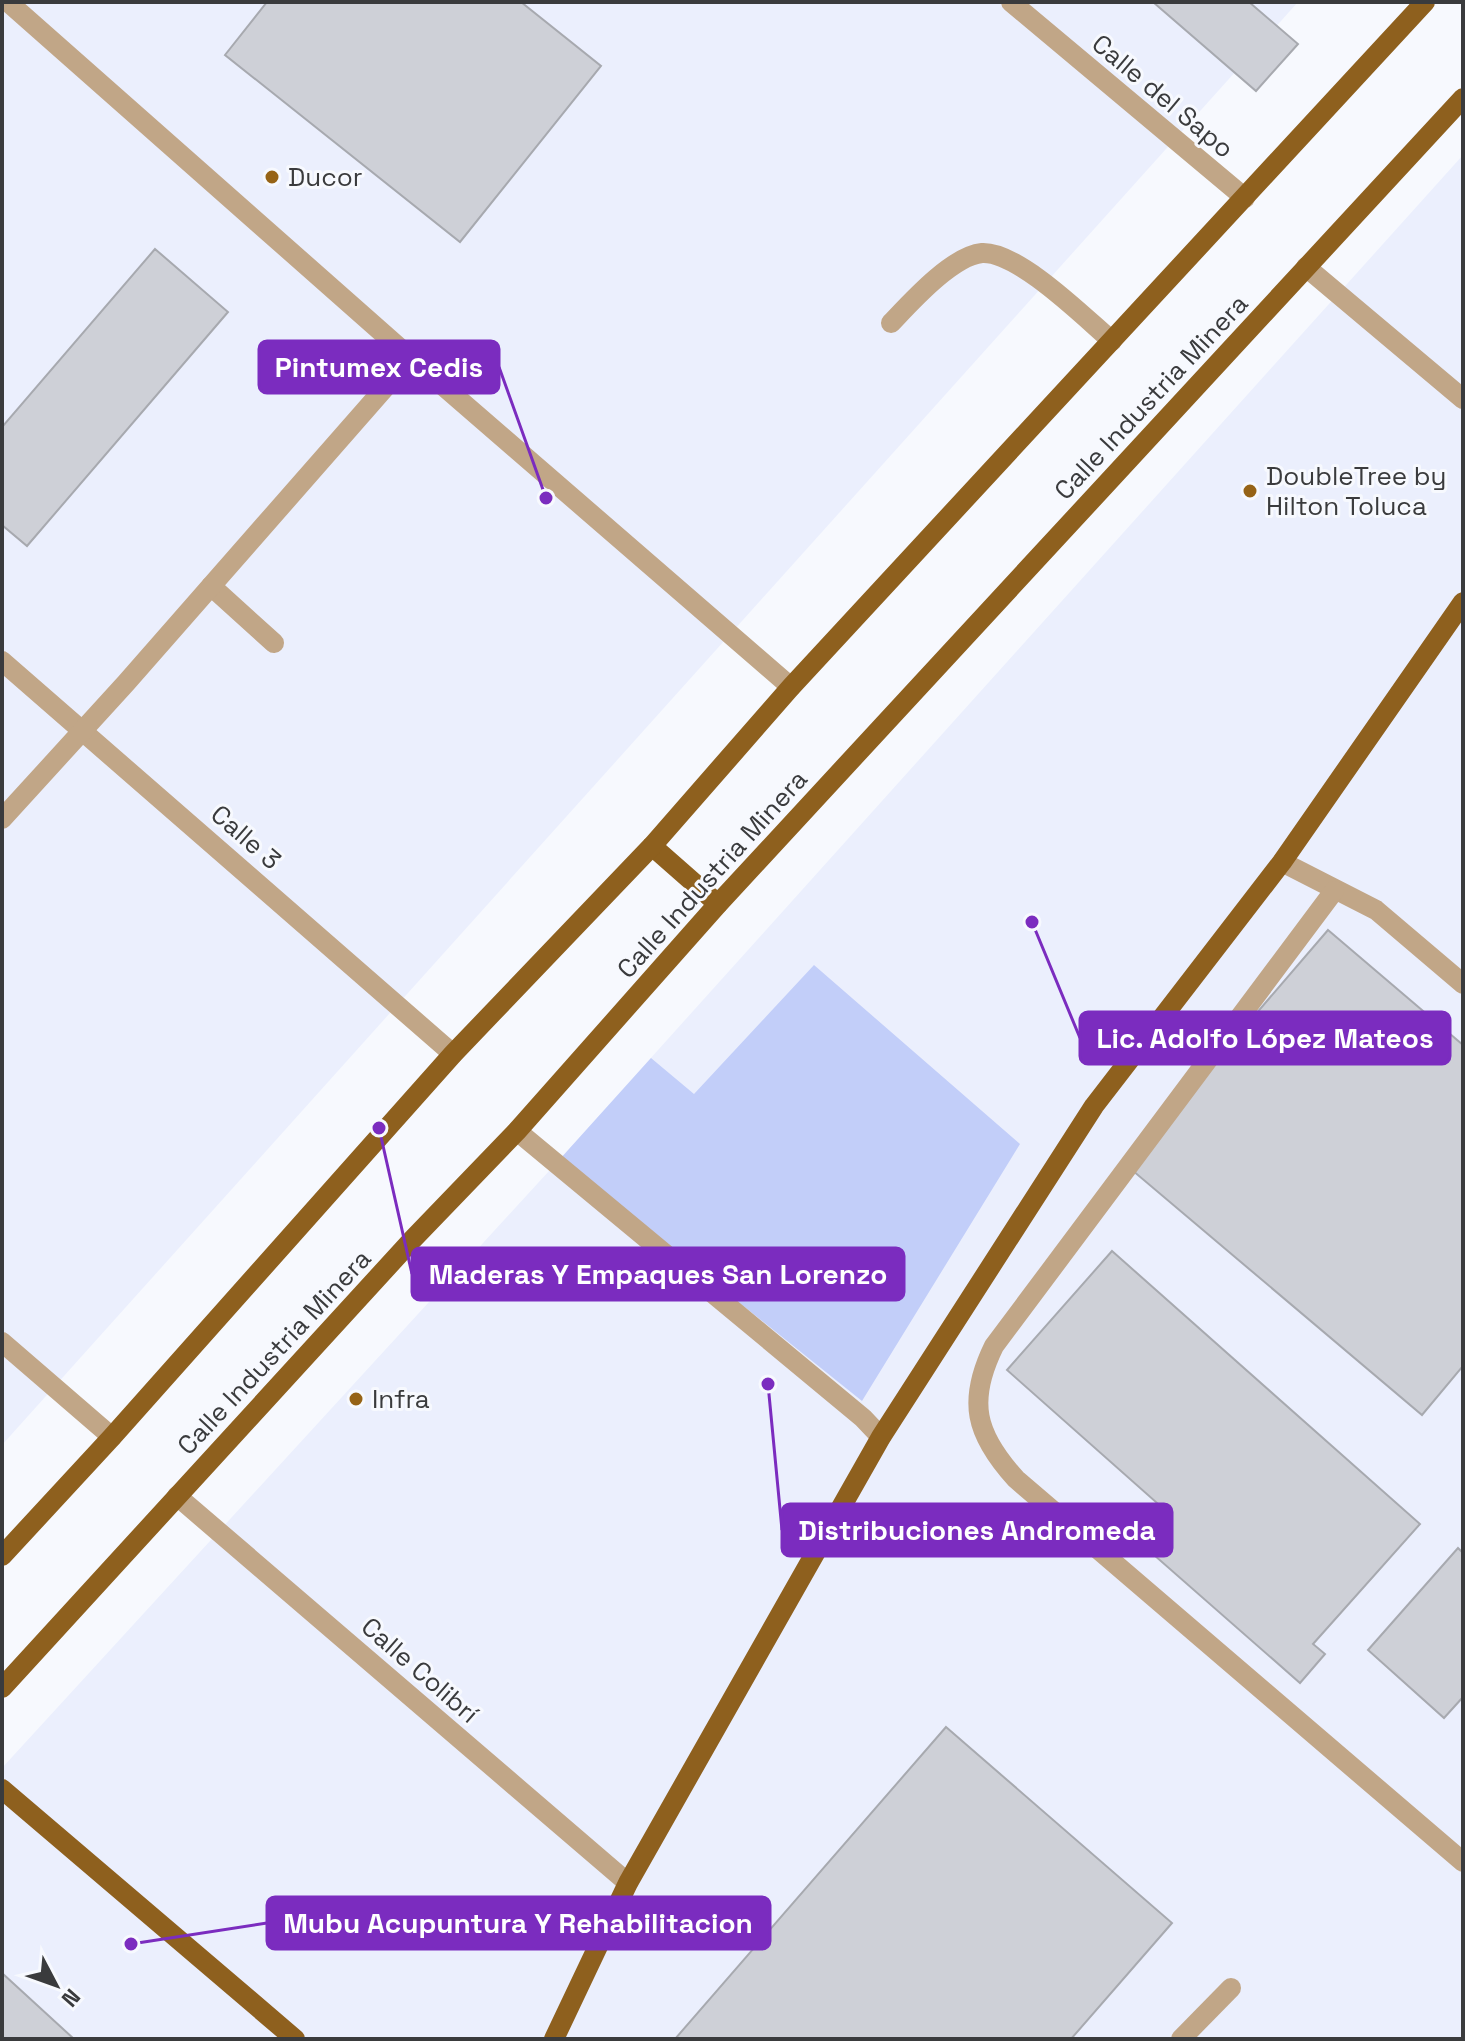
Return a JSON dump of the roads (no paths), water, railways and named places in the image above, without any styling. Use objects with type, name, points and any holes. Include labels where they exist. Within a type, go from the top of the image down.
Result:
[{"type":"main road","points":[[2,1556],[453,1054],[652,846],[791,687],[1425,2]]},
{"type":"main road","name":"Calle Industria Minera","points":[[2,1688],[412,1240],[517,1131],[718,904],[1463,98]]},
{"type":"main road","points":[[554,2039],[628,1883],[881,1437],[1094,1106],[1282,862],[1463,602]]},
{"type":"main road","points":[[652,846],[718,904]]},
{"type":"main road","points":[[2,1789],[295,2039]]},
{"type":"street","points":[[8,2],[411,358],[791,687]]},
{"type":"street","name":"Calle del Sapo","points":[[1011,2],[1245,198]]},
{"type":"street","points":[[891,323],[920,291],[950,267],[981,253],[1003,257],[1033,274],[1112,341]]},
{"type":"street","points":[[1306,267],[1463,399]]},
{"type":"street","points":[[2,819],[411,358]]},
{"type":"street","points":[[211,586],[274,643]]},
{"type":"street","name":"Calle 3","points":[[2,661],[453,1054]]},
{"type":"street","points":[[1282,862],[1376,910],[1463,984]]},
{"type":"street","points":[[1334,891],[994,1346],[976,1394],[978,1412],[998,1460],[1016,1479],[1463,1862]]},
{"type":"street","points":[[517,1131],[863,1418],[881,1437]]},
{"type":"street","points":[[2,1342],[112,1437]]},
{"type":"street","name":"Calle Colibrí","points":[[177,1496],[628,1883]]},
{"type":"street","points":[[1181,2039],[1231,1988]]},
{"type":"place","name":"Ducor","points":[[272,177]]},
{"type":"place","name":"DoubleTree by Hilton Toluca","points":[[1250,491]]},
{"type":"place","name":"Pintumex Cedis","points":[[546,498]]},
{"type":"place","name":"Lic. Adolfo López Mateos","points":[[1032,922]]},
{"type":"place","name":"Maderas Y Empaques San Lorenzo","points":[[379,1128]]},
{"type":"place","name":"Distribuciones Andromeda","points":[[768,1384]]},
{"type":"place","name":"Infra","points":[[356,1399]]},
{"type":"place","name":"Mubu Acupuntura Y Rehabilitacion","points":[[131,1944]]}]
